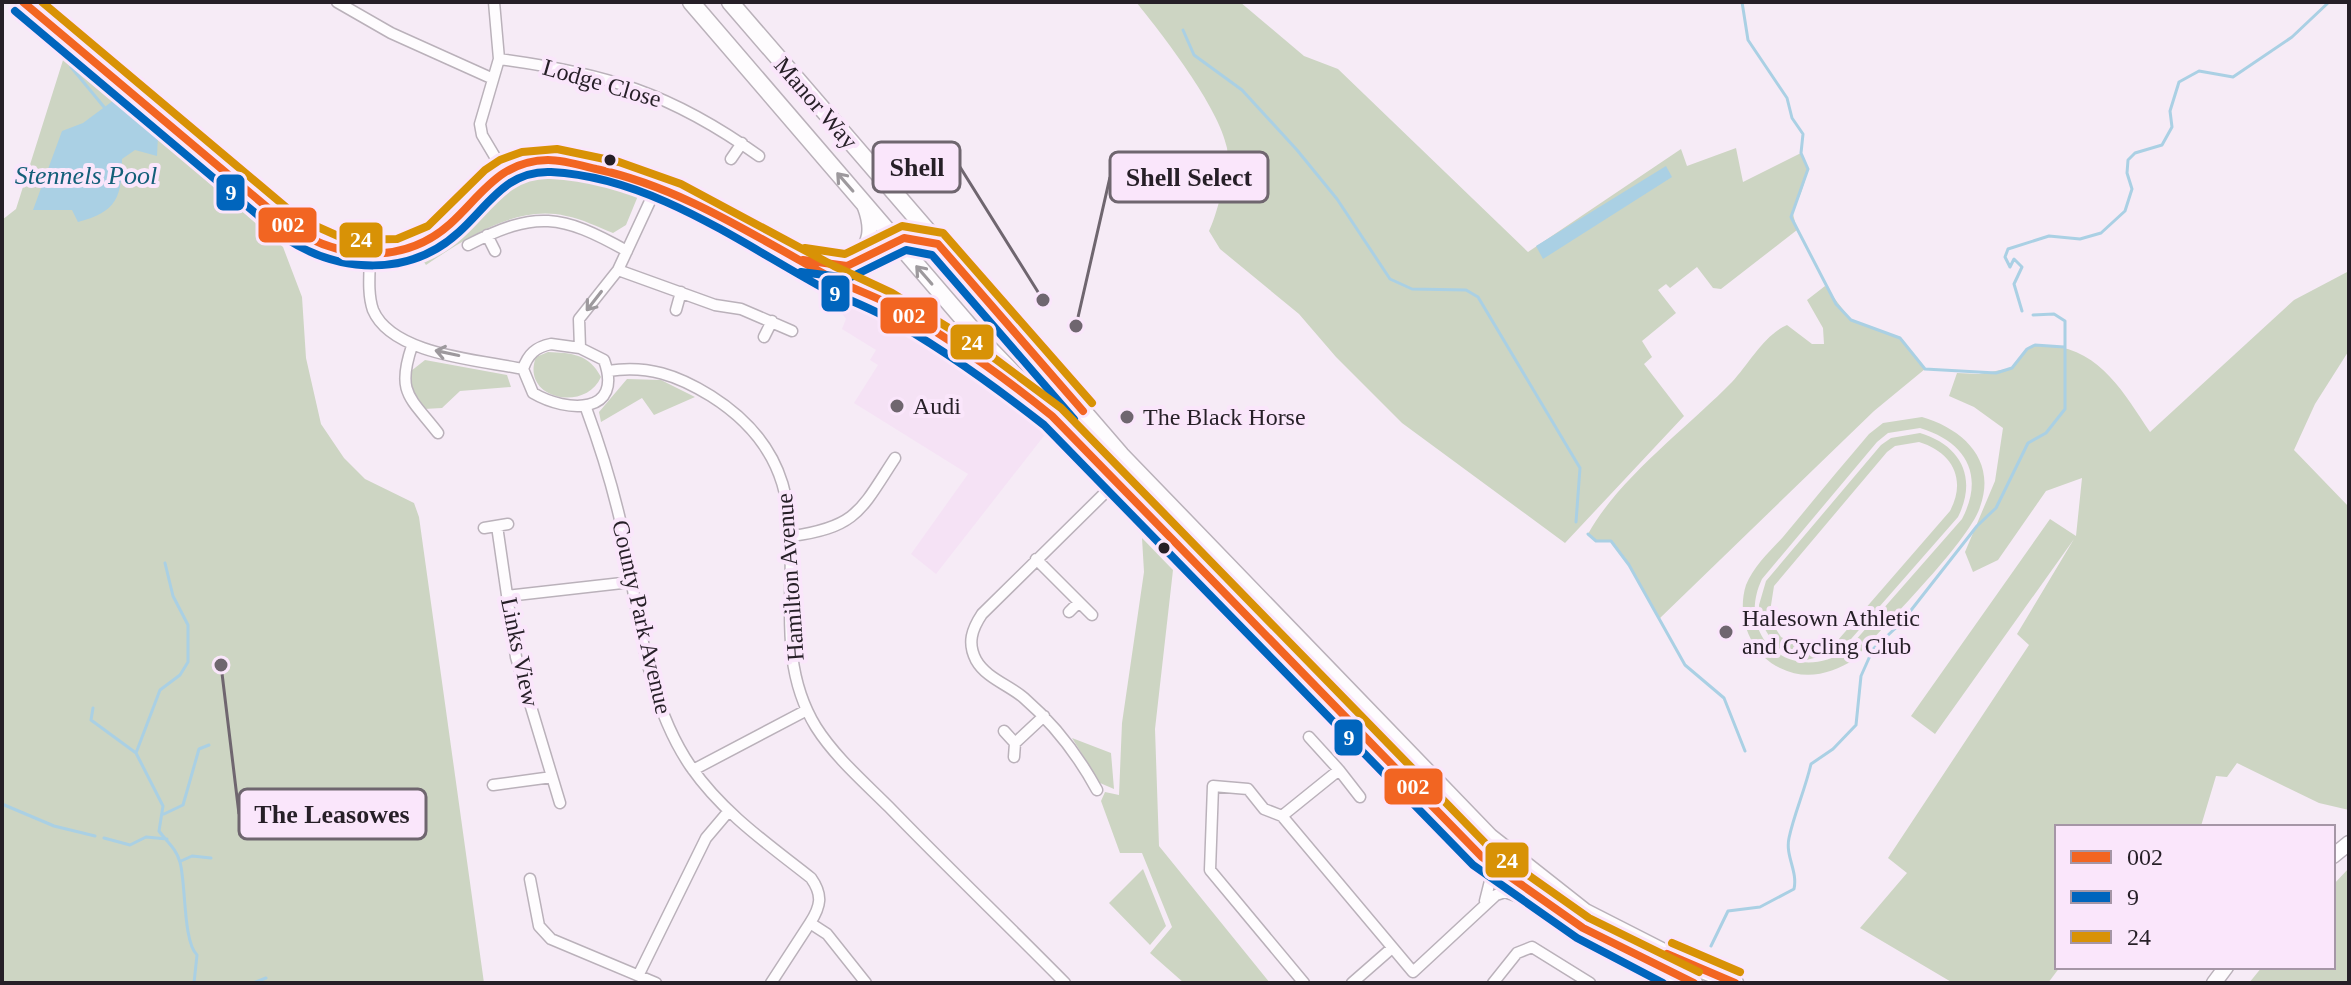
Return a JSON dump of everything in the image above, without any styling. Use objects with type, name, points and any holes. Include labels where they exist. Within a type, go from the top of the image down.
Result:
[{"type":"highway","name":"Manor Way","points":[[691,2],[895,241],[1052,416],[1482,857],[1544,906],[1613,946],[1694,983]]},
{"type":"highway","name":"Manor Way","points":[[730,2],[1132,466],[1490,837],[1585,912],[1687,964],[1735,983]]},
{"type":"main road","points":[[23,2],[307,240],[335,251],[370,254],[397,252],[434,237],[486,183],[525,164],[552,160],[617,172],[658,184],[882,301],[973,353],[1052,416]]},
{"type":"main road","points":[[854,289],[846,278],[848,266],[866,247],[871,235],[864,204]]},
{"type":"main road","points":[[803,260],[848,266],[895,241],[914,238],[938,244]]},
{"type":"street","points":[[337,2],[391,33],[491,78]]},
{"type":"street","points":[[494,2],[499,59],[480,124],[482,135],[504,172]]},
{"type":"street","name":"Lodge Close","points":[[499,59],[560,67],[654,93],[709,121],[759,156]]},
{"type":"street","points":[[731,159],[742,143]]},
{"type":"street","points":[[580,348],[579,319],[618,270],[658,184]]},
{"type":"street","points":[[468,245],[510,224],[556,222],[569,223],[627,251]]},
{"type":"street","points":[[487,235],[495,251]]},
{"type":"street","points":[[370,254],[374,311],[395,337],[412,346],[523,369]]},
{"type":"street","points":[[618,270],[772,321],[792,331]]},
{"type":"street","points":[[676,310],[681,292]]},
{"type":"street","points":[[764,337],[772,321]]},
{"type":"street","points":[[412,346],[404,371],[405,390],[438,433]]},
{"type":"street","points":[[541,346],[580,348],[604,360],[609,385],[603,396],[586,408],[567,406],[533,393],[523,369],[528,356],[541,346]]},
{"type":"street","name":"Hamilton Avenue","points":[[608,371],[632,367],[659,371],[686,381],[738,416],[773,461],[783,481],[792,536],[791,625],[795,661],[807,710],[825,739],[854,772],[1065,983]]},
{"type":"street","name":"County Park Avenue","points":[[586,408],[606,465],[655,693],[669,732],[693,770],[728,812],[811,878],[819,890],[820,900],[819,910],[810,923]]},
{"type":"street","points":[[792,536],[826,531],[857,515],[895,458]]},
{"type":"street","points":[[1097,790],[1080,759],[1044,716],[1021,695],[984,671],[974,658],[970,634],[982,614],[1116,482]]},
{"type":"street","name":"Links View","points":[[484,528],[502,525],[507,596],[516,657],[560,803]]},
{"type":"street","points":[[1036,559],[1092,615]]},
{"type":"street","points":[[507,596],[631,582]]},
{"type":"street","points":[[1069,612],[1078,603]]},
{"type":"street","points":[[693,770],[807,710]]},
{"type":"street","points":[[1014,757],[1015,743],[1044,716]]},
{"type":"street","points":[[1004,731],[1015,743]]},
{"type":"street","points":[[1309,737],[1360,797]]},
{"type":"street","points":[[1282,816],[1339,770]]},
{"type":"street","points":[[493,785],[552,777]]},
{"type":"street","points":[[1304,983],[1210,870],[1213,786],[1248,789],[1264,809],[1282,816],[1413,972],[1485,902],[1505,892],[1544,906]]},
{"type":"street","points":[[639,974],[706,838],[728,812]]},
{"type":"street","points":[[1482,857],[1491,877],[1485,902]]},
{"type":"street","points":[[530,879],[539,926],[551,939],[656,983]]},
{"type":"street","points":[[771,983],[810,923],[827,934],[866,983]]},
{"type":"street","points":[[1493,983],[1522,949],[1532,947],[1590,983]]},
{"type":"street","points":[[1352,983],[1392,948]]},
{"type":"shaded area","points":[[833,292],[966,363],[1047,432],[936,574],[911,554],[968,474],[854,403],[878,365],[870,360],[876,350],[842,329],[846,319],[828,294]]},
{"type":"green space","points":[[1136,2],[1240,2],[1304,56],[1338,69],[1528,252],[1681,149],[1687,166],[1736,148],[1743,182],[1801,153],[1808,169],[1792,210],[1797,230],[1721,289],[1713,288],[1697,267],[1670,288],[1666,284],[1658,290],[1676,313],[1642,341],[1652,357],[1644,364],[1684,416],[1565,543],[1402,423],[1336,357],[1299,314],[1220,249],[1209,231],[1227,166],[1227,148],[1222,131],[1202,92]]},
{"type":"green space","points":[[64,57],[283,247],[302,297],[306,358],[321,424],[344,458],[365,479],[414,503],[419,517],[484,983],[2,983],[2,220],[16,209]]},
{"type":"green space","points":[[533,171],[572,171],[640,191],[626,225],[613,233],[566,216],[529,215],[492,226],[426,265],[420,256],[444,239],[488,193]]},
{"type":"green space","points":[[2349,271],[2348,352],[2315,404],[2294,450],[2349,507],[2349,810],[2319,803],[2237,763],[2227,777],[2216,776],[2201,825],[2055,825],[2055,969],[2058,969],[2048,983],[1953,983],[1860,928],[1907,873],[1888,858],[2029,645],[2017,634],[2074,539],[1935,734],[1911,716],[2050,519],[2076,536],[2082,478],[2046,491],[1998,560],[1973,572],[1965,552],[1995,481],[2003,428],[1974,407],[1949,396],[1957,373],[1979,374],[2012,368],[2029,347],[2035,345],[2069,349],[2098,365],[2110,377],[2150,432],[2294,300]]},
{"type":"green space","points":[[1825,286],[1851,320],[1900,338],[1925,369],[1874,411],[1659,619],[1629,565],[1611,541],[1596,541],[1588,534],[1617,493],[1732,382],[1771,336],[1787,325],[1812,344],[1824,344],[1823,328],[1807,300]]},
{"type":"green space","points":[[548,352],[579,356],[591,364],[601,377],[593,388],[582,395],[569,398],[545,391],[537,383],[534,371],[536,357]]},
{"type":"green space","points":[[425,360],[507,375],[511,387],[460,391],[442,408],[424,409],[411,387],[411,371]]},
{"type":"green space","points":[[627,379],[661,380],[695,397],[654,415],[642,398],[601,422],[599,412]]},
{"type":"green space","points":[[1922,417],[1963,438],[1980,461],[1984,475],[1980,507],[1973,522],[1943,562],[1855,659],[1837,669],[1818,674],[1790,672],[1770,662],[1753,644],[1744,621],[1746,585],[1762,560],[1869,434],[1883,423]],"holes":[[[1920,428],[1936,434],[1960,451],[1971,475],[1969,503],[1962,519],[1847,650],[1827,660],[1807,662],[1789,659],[1774,650],[1762,637],[1756,620],[1755,600],[1762,579],[1877,442],[1888,433]]]},
{"type":"green space","points":[[1920,433],[1934,438],[1955,454],[1962,464],[1966,489],[1958,517],[1844,647],[1806,660],[1785,653],[1774,644],[1760,621],[1759,605],[1766,581],[1881,445],[1891,438]],"holes":[[[1919,442],[1948,460],[1956,478],[1957,488],[1950,511],[1838,640],[1807,650],[1781,637],[1769,618],[1774,586],[1887,452],[1895,446]]]},
{"type":"green space","points":[[1142,538],[1173,570],[1155,729],[1159,846],[1270,983],[1184,983],[1150,953],[1172,927],[1142,853],[1120,853],[1101,801],[1105,792],[1119,795],[1122,723],[1144,572]]},
{"type":"green space","points":[[1072,738],[1111,753],[1114,789],[1100,783]]},
{"type":"green space","points":[[2349,868],[2349,983],[2249,983],[2260,969],[2335,969],[2335,883]]},
{"type":"green space","points":[[1143,869],[1166,926],[1150,945],[1109,903]]},
{"type":"water","name":"Stennels Pool","points":[[114,100],[158,136],[157,156],[135,150],[122,159],[121,183],[115,201],[91,218],[78,222],[72,210],[33,210],[62,131],[83,123]]},
{"type":"water","points":[[1666,166],[1672,177],[1543,259],[1536,246]]},
{"type":"waterway","points":[[1742,2],[1748,40],[1787,98],[1792,118],[1803,134],[1801,153],[1808,169],[1791,217],[1836,304],[1851,320],[1900,338],[1925,369],[1996,373],[2012,368],[2027,349],[2035,345],[2064,347]]},
{"type":"waterway","points":[[2022,311],[2014,284],[2022,267],[2014,259],[2010,267],[2005,257],[2008,249],[2049,236],[2080,239],[2101,233],[2125,211],[2132,189],[2127,173],[2128,160],[2135,153],[2162,145],[2172,127],[2170,111],[2179,82],[2199,71],[2233,77],[2292,37],[2329,2]]},
{"type":"waterway","points":[[1183,30],[1194,55],[1242,90],[1297,150],[1337,199],[1390,279],[1412,289],[1466,290],[1478,297],[1580,468],[1576,522]]},
{"type":"waterway","points":[[71,67],[104,107]]},
{"type":"waterway","points":[[1711,946],[1728,911],[1760,907],[1794,889],[1789,838],[1811,764],[1833,749],[1856,725],[1861,676],[1873,649],[1901,623],[1977,526],[1996,508],[2028,443],[2046,433],[2065,409],[2065,321],[2054,314],[2033,315]]},
{"type":"waterway","points":[[1588,534],[1596,541],[1611,541],[1629,565],[1685,665],[1724,698],[1745,751]]},
{"type":"waterway","points":[[165,563],[173,596],[188,625],[188,662],[180,675],[160,690],[136,753],[163,806],[159,831],[180,862],[189,938],[197,955],[194,983]]},
{"type":"waterway","points":[[93,708],[91,720],[136,753]]},
{"type":"waterway","points":[[164,814],[183,805],[199,749],[209,745]]},
{"type":"waterway","points":[[2,804],[54,826],[95,836]]},
{"type":"waterway","points":[[104,838],[130,845],[146,837],[167,839]]},
{"type":"waterway","points":[[181,861],[192,856],[211,858]]},
{"type":"waterway","points":[[253,983],[266,978]]},
{"type":"transit line","name":"002","points":[[23,2],[293,229],[332,247],[373,254],[413,246],[450,224],[504,173],[531,162],[560,161],[657,187],[909,315],[972,356],[1052,416],[1482,857],[1583,928],[1694,983]]},
{"type":"transit line","name":"24","points":[[42,2],[300,219],[347,240],[397,239],[428,226],[485,170],[500,160],[522,152],[557,149],[619,162],[681,184],[834,266],[892,293],[978,346],[1061,408],[1490,848],[1589,918],[1699,972]]},
{"type":"transit line","name":"9","points":[[15,11],[285,238],[328,258],[351,264],[374,265],[418,257],[459,232],[499,192],[522,177],[551,172],[588,177],[624,186],[693,215],[823,288],[876,312],[926,340],[1044,425],[1473,865],[1577,938],[1663,983]]},
{"type":"transit line","name":"24","points":[[805,248],[845,254],[902,226],[943,233],[1092,403]]},
{"type":"transit line","name":"002","points":[[803,260],[847,266],[904,238],[938,244],[1083,411]]},
{"type":"transit line","name":"9","points":[[801,272],[849,278],[906,250],[932,255],[1074,419]]},
{"type":"transit line","name":"24","points":[[1672,943],[1740,972]]},
{"type":"transit line","name":"002","points":[[1667,954],[1735,983]]},
{"type":"place","name":"Shell","points":[[1043,300]]},
{"type":"place","name":"Shell Select","points":[[1076,326]]},
{"type":"place","name":"Audi","points":[[897,406]]},
{"type":"place","name":"The Black Horse","points":[[1127,417]]},
{"type":"place","name":"Halesown Athletic and Cycling Club","points":[[1726,632]]},
{"type":"place","name":"The Leasowes","points":[[221,665]]}]
